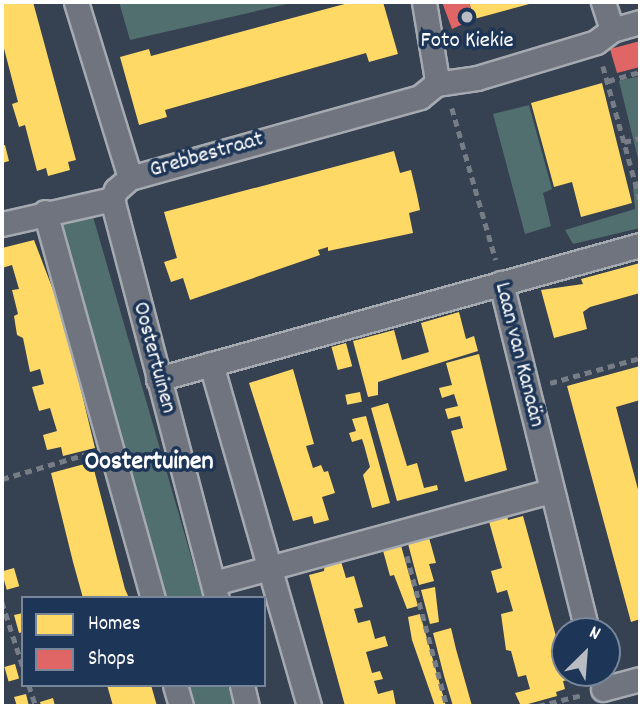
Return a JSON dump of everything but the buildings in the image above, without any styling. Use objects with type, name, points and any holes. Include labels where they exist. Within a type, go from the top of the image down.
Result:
[{"type":"street","points":[[76,2],[130,178]]},
{"type":"street","points":[[424,2],[428,90]]},
{"type":"street","points":[[603,2],[604,36]]},
{"type":"street","name":"Grebbestraat","points":[[112,199],[116,190],[130,178],[477,78],[640,22]]},
{"type":"street","points":[[2,224],[45,212],[112,199]]},
{"type":"street","name":"Oostertuinen","points":[[112,199],[216,591]]},
{"type":"street","points":[[45,212],[152,596]]},
{"type":"street","points":[[158,379],[640,245]]},
{"type":"street","name":"Laan van Kanaän","points":[[501,284],[583,617]]},
{"type":"street","points":[[211,364],[310,706]]},
{"type":"street","points":[[216,591],[270,566],[550,491]]},
{"type":"street","points":[[603,689],[640,679]]},
{"type":"street","points":[[176,687],[181,706]]},
{"type":"street","points":[[242,687],[247,706]]},
{"type":"path","points":[[604,36],[608,81],[640,199]]},
{"type":"path","points":[[608,81],[640,72]]},
{"type":"path","name":"Laan van Kanaän","points":[[428,90],[456,114],[501,284]]},
{"type":"path","points":[[624,142],[640,138]]},
{"type":"path","points":[[562,380],[640,358]]},
{"type":"path","points":[[2,479],[111,447]]},
{"type":"path","points":[[401,531],[447,706]]},
{"type":"path","points":[[2,602],[21,661]]},
{"type":"path","points":[[30,687],[36,706]]},
{"type":"path","points":[[538,706],[603,689]]},
{"type":"green space","points":[[119,2],[296,2],[130,40]]},
{"type":"green space","points":[[640,76],[640,167],[619,81]]},
{"type":"green space","points":[[529,105],[552,189],[543,193],[551,226],[525,234],[493,114]]},
{"type":"green space","points":[[640,179],[640,228],[573,244],[565,230],[635,209],[633,186]]},
{"type":"green space","points":[[92,213],[202,596],[164,596],[61,220]]},
{"type":"green space","points":[[189,687],[229,687],[234,706],[194,706]]},
{"type":"place","name":"Foto Kiekie","points":[[467,17]]},
{"type":"district","name":"Oostertuinen","points":[[149,463]]}]
